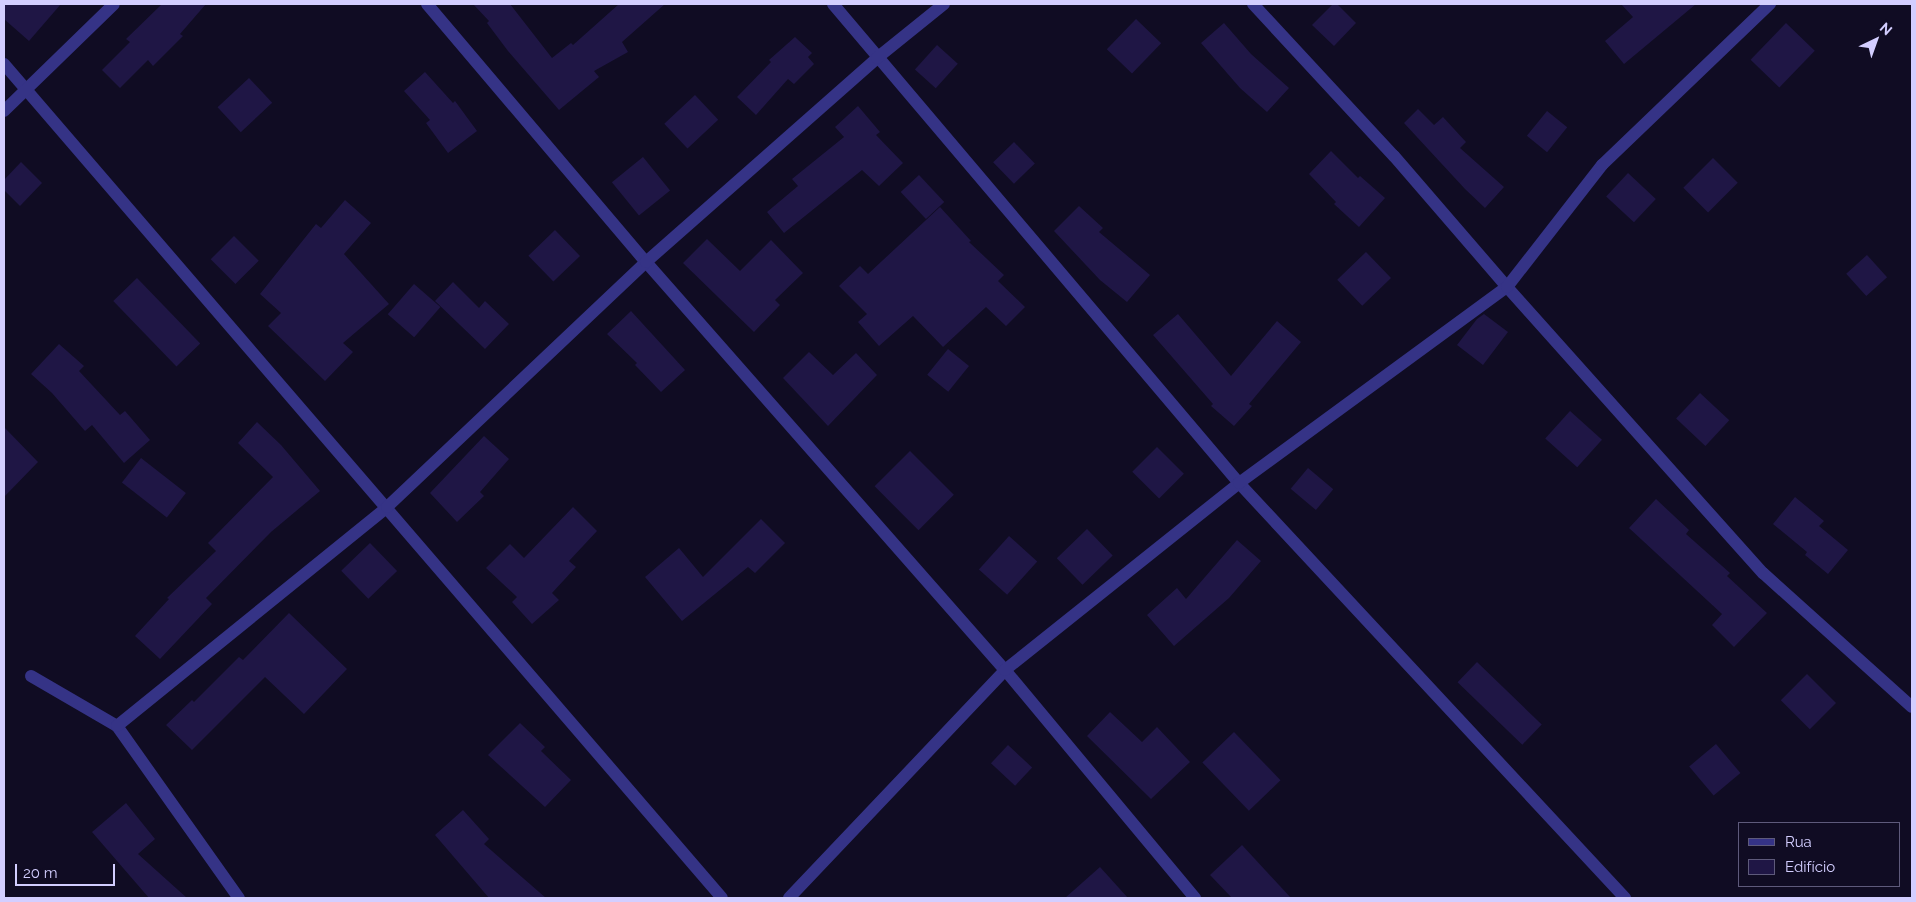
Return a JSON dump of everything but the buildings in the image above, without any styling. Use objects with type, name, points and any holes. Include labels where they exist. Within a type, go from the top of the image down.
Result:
[{"type":"street","points":[[4,111],[114,4]]},
{"type":"street","points":[[427,4],[646,262],[1005,670],[1195,898]]},
{"type":"street","points":[[833,4],[1239,483],[1625,898]]},
{"type":"street","points":[[117,726],[387,507],[646,262],[877,58],[944,4]]},
{"type":"street","points":[[1253,4],[1394,156],[1507,287],[1763,573],[1912,708]]},
{"type":"street","points":[[789,898],[1005,670],[1239,483],[1507,287],[1602,165],[1770,4]]},
{"type":"street","points":[[4,64],[722,898]]},
{"type":"street","points":[[31,676],[117,726],[239,898]]}]
